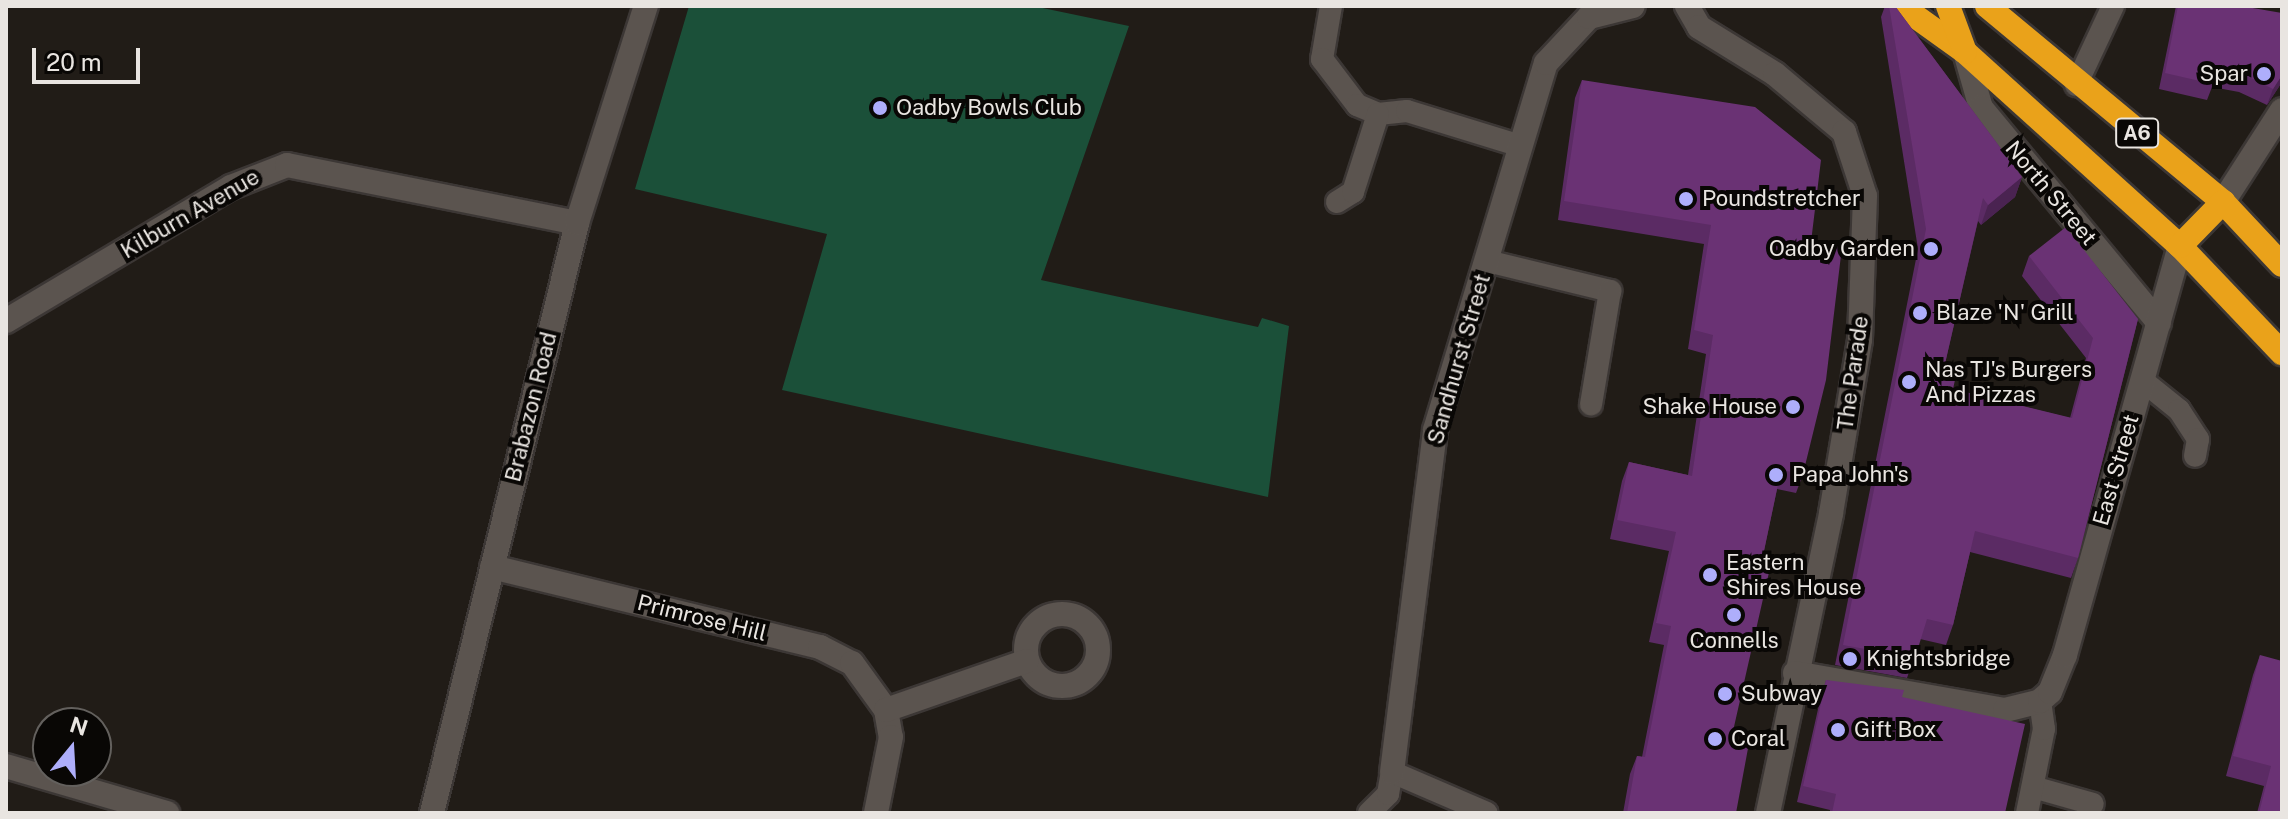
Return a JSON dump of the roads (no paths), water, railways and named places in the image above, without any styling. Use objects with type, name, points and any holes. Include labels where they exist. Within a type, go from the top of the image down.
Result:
[{"type":"highway","name":"A6","points":[[1901,6],[1965,52],[2180,246],[2282,353]]},
{"type":"highway","name":"A6","points":[[1948,6],[1965,52]]},
{"type":"highway","name":"A6","points":[[1987,6],[2076,85],[2223,202],[2282,265]]},
{"type":"highway","points":[[2180,246],[2223,202]]},
{"type":"street","name":"Brabazon Road","points":[[432,813],[577,223],[646,6]]},
{"type":"street","name":"Sandhurst Street","points":[[1392,772],[1435,430],[1546,63],[1588,12],[1633,6]]},
{"type":"street","name":"The Parade","points":[[1687,6],[1699,27],[1775,74],[1844,132],[1865,196],[1860,340],[1831,514],[1795,673],[1768,813]]},
{"type":"street","name":"North Street","points":[[1965,52],[1981,108],[2159,323]]},
{"type":"street","points":[[2223,202],[2282,110]]},
{"type":"street","name":"Kilburn Avenue","points":[[6,321],[231,187],[287,165],[577,223]]},
{"type":"street","name":"East Street","points":[[2045,697],[2143,381],[2180,246]]},
{"type":"street","name":"Primrose Hill","points":[[492,567],[820,647],[852,663],[886,710]]},
{"type":"street","points":[[876,813],[889,756],[886,710],[1027,661]]},
{"type":"street","points":[[1795,673],[2005,710],[2045,697]]},
{"type":"street","points":[[6,766],[167,813]]},
{"type":"lane","points":[[1331,6],[1321,47],[1327,70],[1357,105],[1378,114],[1407,111],[1521,146]]},
{"type":"lane","points":[[2076,85],[2113,6]]},
{"type":"lane","points":[[1337,202],[1353,192],[1378,114]]},
{"type":"lane","points":[[1487,261],[1610,291],[1591,404]]},
{"type":"lane","points":[[2143,381],[2179,410],[2198,439],[2195,456]]},
{"type":"lane","points":[[2027,813],[2044,729],[2045,697]]},
{"type":"lane","points":[[1369,813],[1388,794],[1392,772],[1487,813]]},
{"type":"lane","points":[[2033,787],[2093,804]]},
{"type":"place","name":"Spar","points":[[2264,74]]},
{"type":"place","name":"Oadby Bowls Club","points":[[880,108]]},
{"type":"place","name":"Poundstretcher","points":[[1686,199]]},
{"type":"place","name":"Oadby Garden","points":[[1931,249]]},
{"type":"place","name":"Blaze 'N' Grill","points":[[1920,313]]},
{"type":"place","name":"Nas TJ's Burgers And Pizzas","points":[[1909,382]]},
{"type":"place","name":"Shake House","points":[[1793,407]]},
{"type":"place","name":"Papa John's","points":[[1776,475]]},
{"type":"place","name":"Eastern Shires House","points":[[1710,575]]},
{"type":"place","name":"Connells","points":[[1734,615]]},
{"type":"place","name":"Knightsbridge","points":[[1850,659]]},
{"type":"place","name":"Subway","points":[[1725,694]]},
{"type":"place","name":"Gift Box","points":[[1838,730]]},
{"type":"place","name":"Coral","points":[[1715,739]]}]
